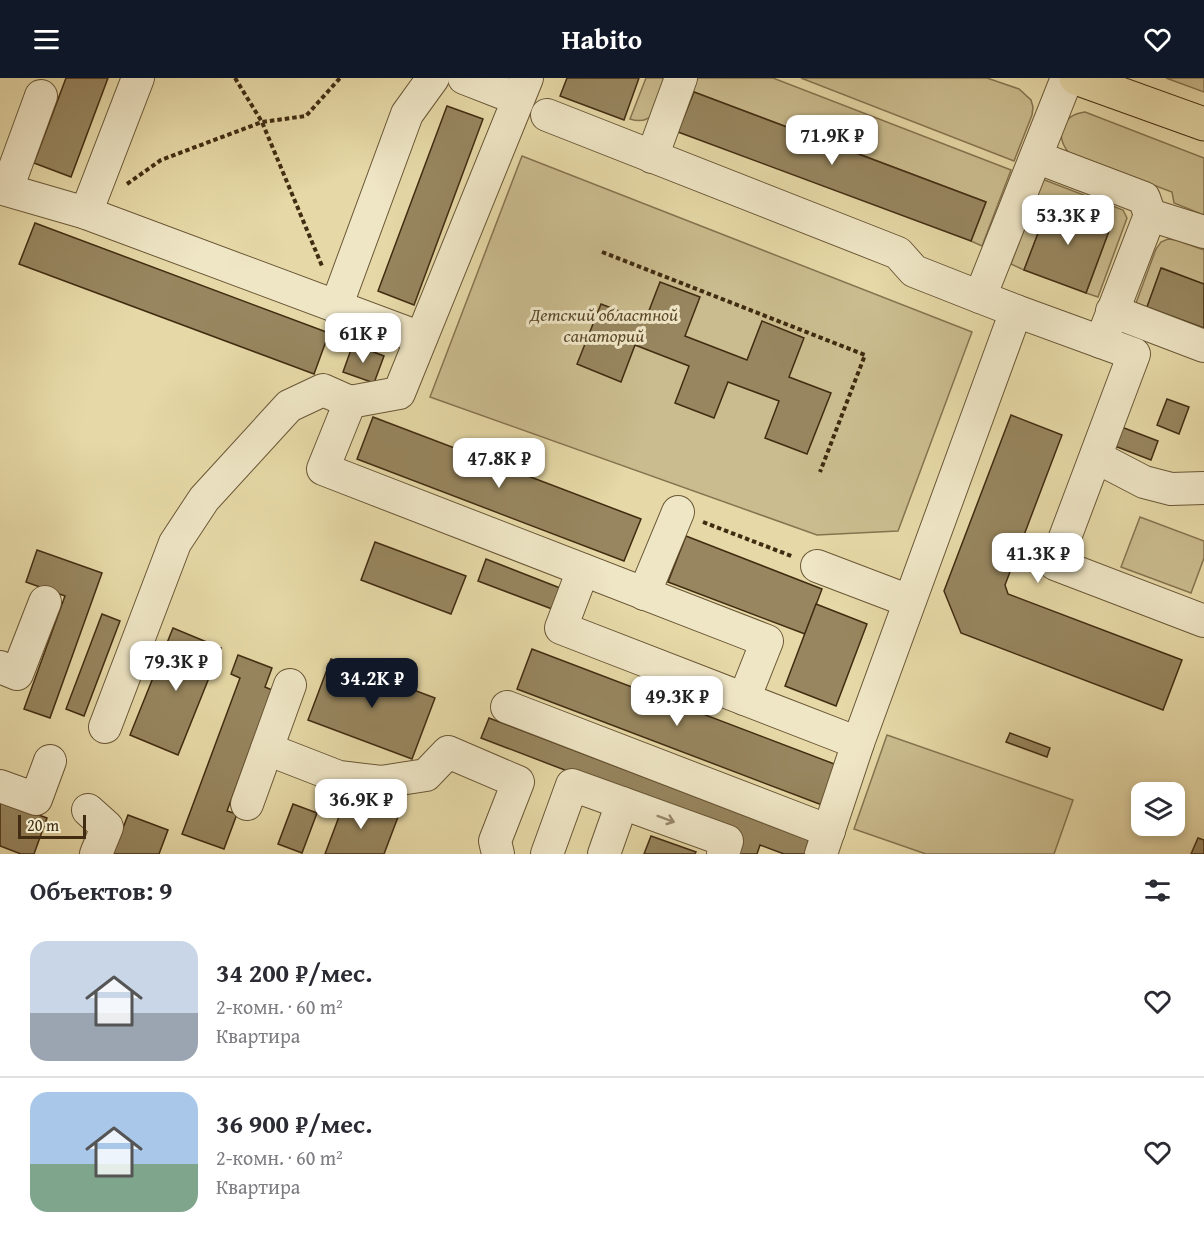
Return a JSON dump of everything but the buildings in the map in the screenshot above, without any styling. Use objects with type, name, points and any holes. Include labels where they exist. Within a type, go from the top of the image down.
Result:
[{"type":"main road","points":[[1076,78],[1204,124]]},
{"type":"lane","points":[[86,213],[138,78]]},
{"type":"lane","points":[[336,307],[407,114],[433,78]]},
{"type":"lane","points":[[105,727],[175,543],[204,499],[289,406],[323,390],[350,402],[399,393],[523,88],[464,78]]},
{"type":"lane","points":[[652,157],[681,78]]},
{"type":"lane","points":[[980,297],[1067,78]]},
{"type":"lane","points":[[42,96],[4,188],[86,213],[421,338]]},
{"type":"lane","points":[[547,115],[898,253],[914,271],[1134,354],[1055,564],[1204,621]]},
{"type":"lane","points":[[1036,157],[1144,198],[1150,215],[1101,342]]},
{"type":"lane","points":[[1150,215],[1204,232]]},
{"type":"lane","points":[[507,707],[825,843],[858,743],[1016,311]]},
{"type":"lane","points":[[1112,311],[1204,346]]},
{"type":"lane","points":[[350,402],[323,469],[766,641],[744,699]]},
{"type":"lane","points":[[1095,457],[1153,484],[1171,489],[1204,488]]},
{"type":"lane","points":[[644,594],[678,512]]},
{"type":"lane","points":[[817,566],[909,601]]},
{"type":"lane","points":[[584,570],[561,628],[858,743]]},
{"type":"lane","points":[[0,667],[17,674],[45,602]]},
{"type":"lane","points":[[247,804],[290,686]]},
{"type":"lane","points":[[267,749],[339,777],[381,782],[426,775],[448,752],[518,782],[495,841],[498,854]]},
{"type":"lane","points":[[0,786],[36,799],[50,761]]},
{"type":"lane","points":[[547,854],[572,785],[727,841],[723,854]]},
{"type":"lane","points":[[604,854],[622,803]]},
{"type":"lane","points":[[88,810],[107,827],[96,854]]},
{"type":"path","points":[[235,78],[262,122],[326,277],[336,307]]},
{"type":"path","points":[[123,186],[161,160],[262,122],[306,116],[340,78]]},
{"type":"path","points":[[602,252],[865,355],[820,472]]},
{"type":"path","points":[[678,512],[817,566]]},
{"type":"green space","points":[[646,78],[671,78],[661,102],[652,115],[639,121],[630,119]]},
{"type":"green space","points":[[693,78],[773,78],[1011,170],[982,246],[971,241],[986,202],[689,90]]},
{"type":"green space","points":[[801,78],[987,78],[1019,89],[1031,100],[1032,115],[1014,161]]},
{"type":"green space","points":[[1166,78],[1204,78],[1204,92]]},
{"type":"green space","points":[[1085,112],[1204,158],[1204,215],[1174,203],[1172,192],[1069,153],[1062,139],[1063,127],[1071,117]]},
{"type":"green space","name":"Детский областной санаторий","points":[[522,156],[972,332],[898,531],[817,535],[430,397]]},
{"type":"green space","points":[[1042,179],[1123,210],[1127,218],[1098,297],[1086,293],[1112,223],[1051,200],[1024,270],[1011,264]]},
{"type":"green space","points":[[1168,239],[1204,250],[1204,284],[1162,268],[1147,307],[1136,303],[1156,249],[1161,242]]},
{"type":"green space","points":[[1140,517],[1204,541],[1204,558],[1191,593],[1121,567]]},
{"type":"green space","points":[[887,735],[1073,800],[1054,854],[926,854],[854,829]]}]
